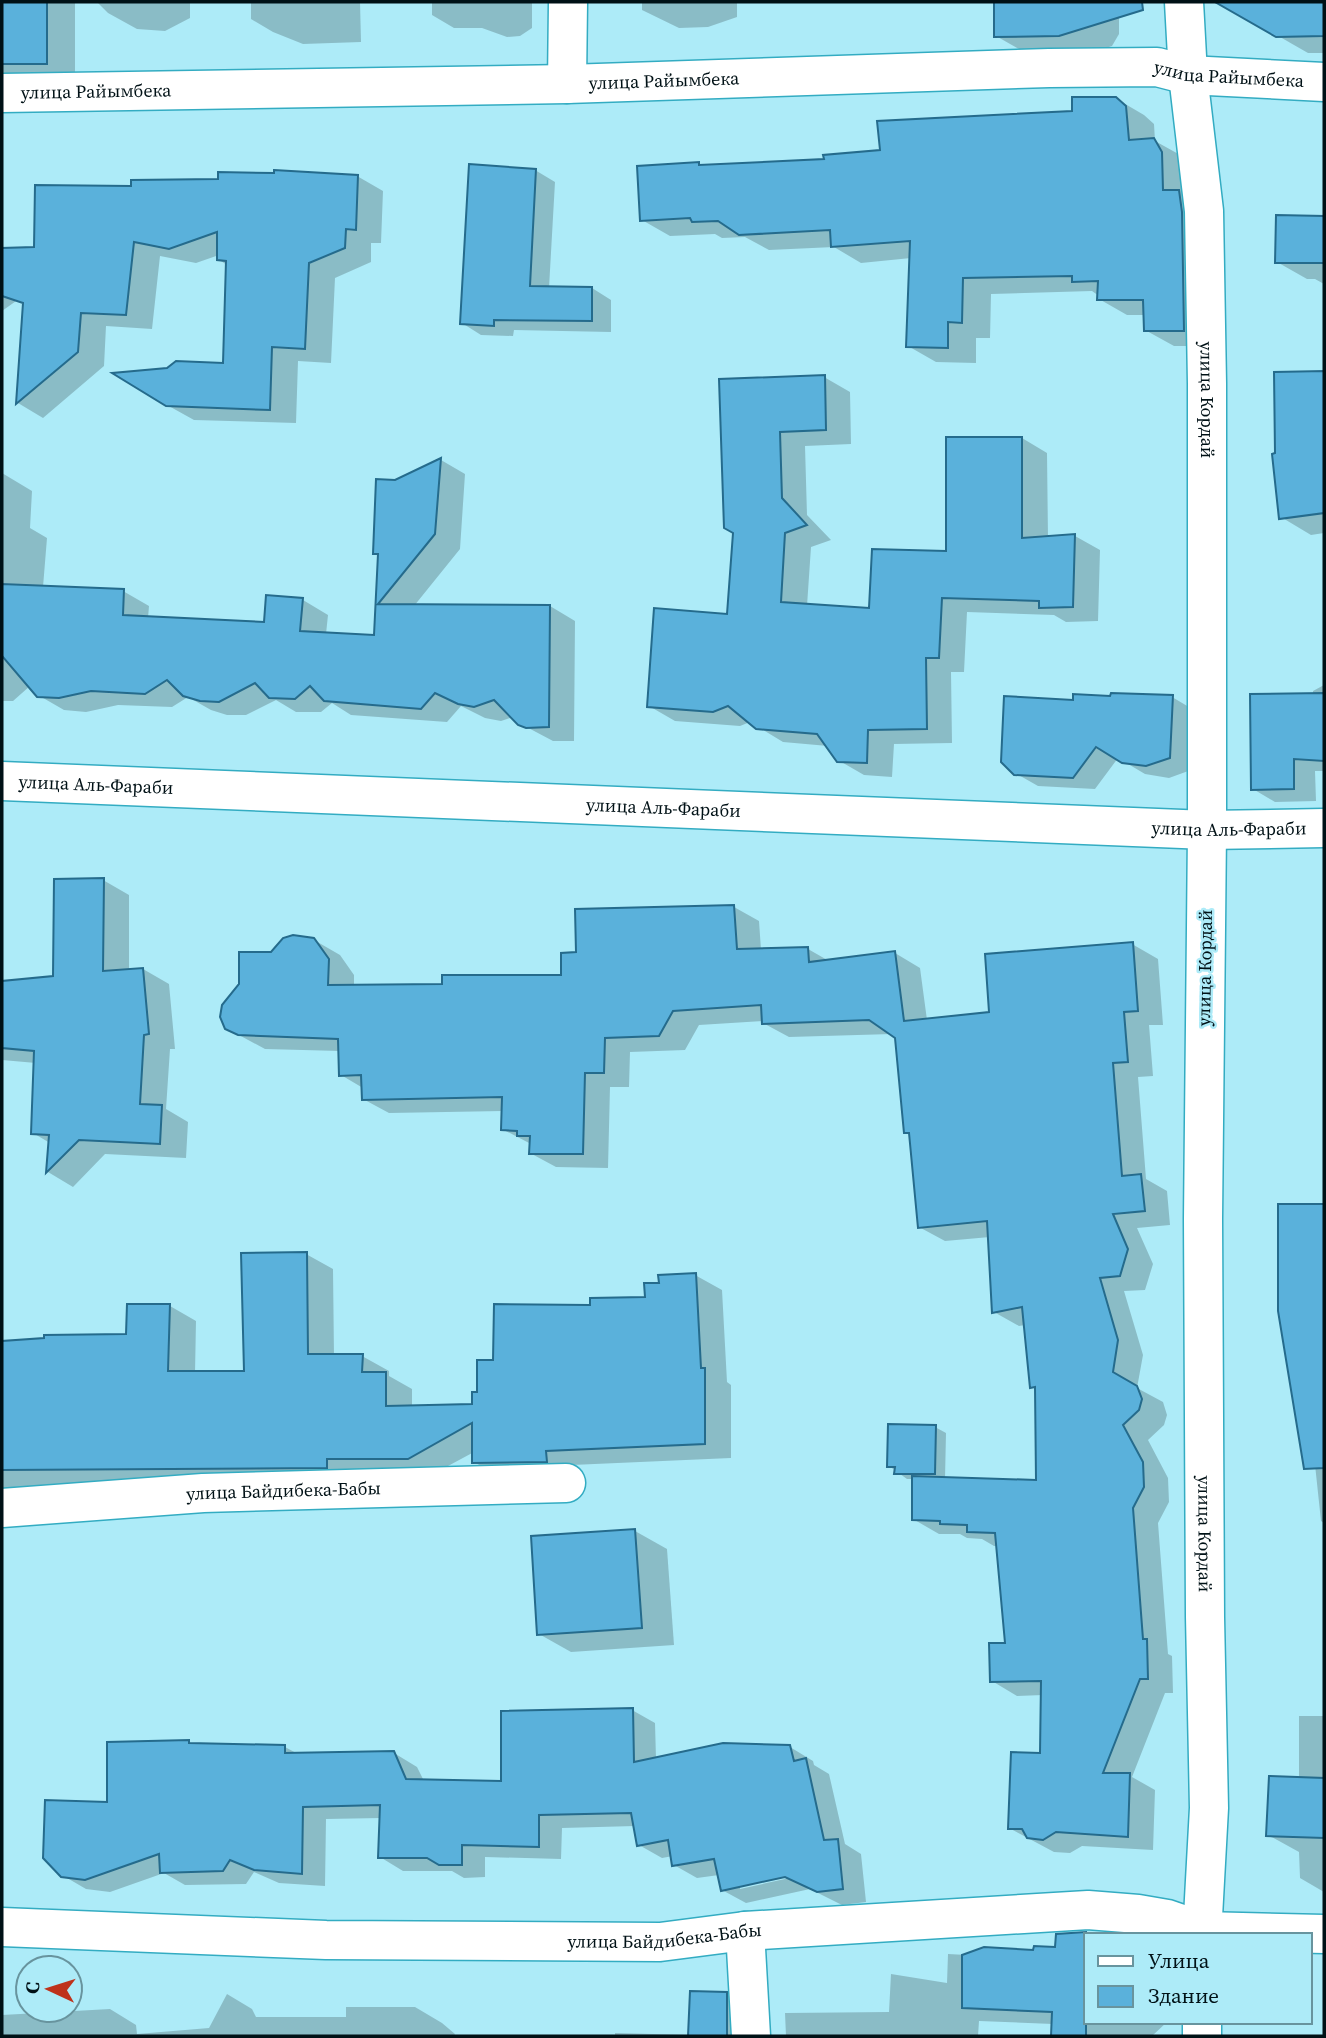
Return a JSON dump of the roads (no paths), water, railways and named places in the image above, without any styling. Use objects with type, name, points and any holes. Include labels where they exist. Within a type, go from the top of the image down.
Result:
[{"type":"street","points":[[567,85],[568,2]]},
{"type":"street","name":"улица Кордай","points":[[1184,2],[1188,75],[1204,211],[1207,384],[1207,830],[1203,1233],[1209,1808],[1202,1933]]},
{"type":"street","name":"улица Райымбека","points":[[2,93],[567,85],[1049,68],[1157,67],[1188,75],[1324,82]]},
{"type":"street","name":"улица Аль-Фараби","points":[[2,781],[1207,830],[1324,828]]},
{"type":"street","name":"улица Байдибека-Бабы","points":[[2,1508],[204,1493],[566,1483]]},
{"type":"street","name":"улица Байдибека-Бабы","points":[[2,1927],[326,1940],[660,1942],[745,1931],[1088,1910],[1157,1917],[1202,1933]]},
{"type":"street","points":[[745,1931],[751,2036]]}]
